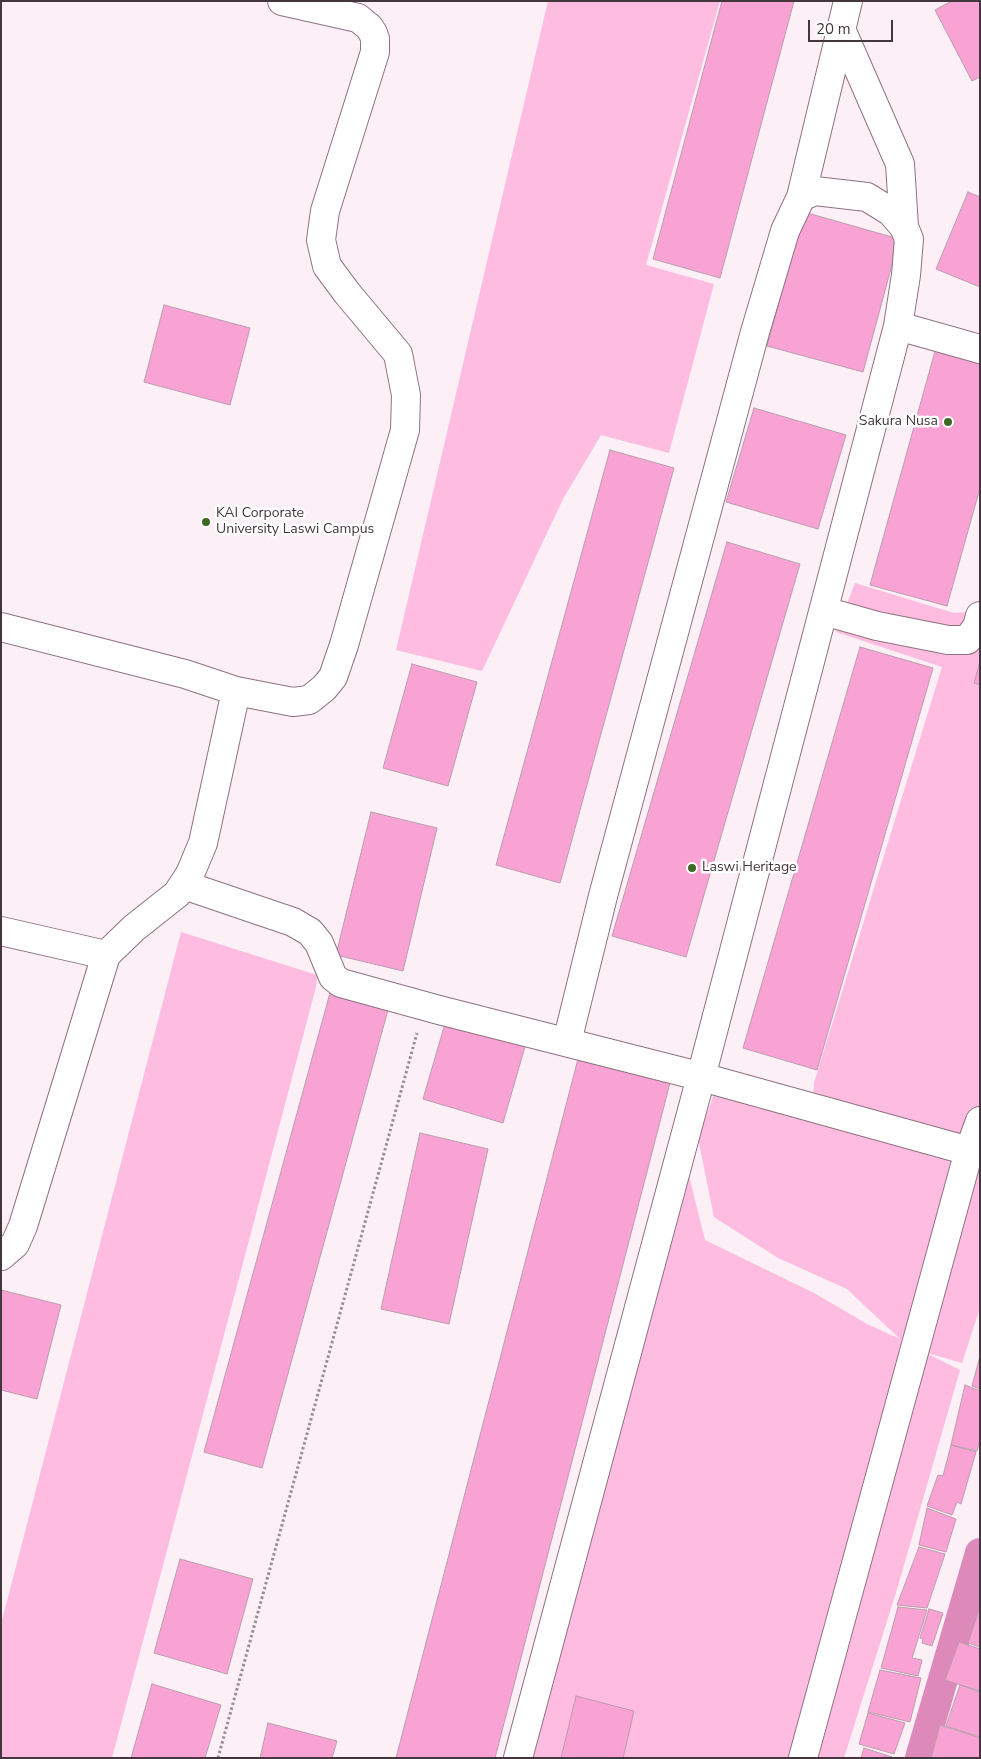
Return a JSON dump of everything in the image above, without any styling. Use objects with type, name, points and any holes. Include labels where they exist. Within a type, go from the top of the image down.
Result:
[{"type":"lane","points":[[1,627],[185,674],[236,691],[293,702],[309,700],[324,688],[333,677],[344,645],[405,430],[406,395],[398,354],[327,266],[321,240],[325,211],[375,52],[373,33],[358,18],[282,1]]},
{"type":"lane","points":[[567,1042],[605,886],[755,332],[785,231],[801,197],[848,1]]},
{"type":"lane","points":[[841,29],[900,164],[904,227]]},
{"type":"lane","points":[[518,1758],[701,1077],[898,326],[906,275],[909,239],[904,227],[891,212],[867,197],[815,191],[801,197]]},
{"type":"lane","points":[[898,326],[980,349]]},
{"type":"lane","points":[[824,611],[877,626],[948,640],[967,640],[977,627],[980,616]]},
{"type":"lane","points":[[1,1256],[15,1244],[23,1226],[106,955],[134,928],[177,894],[190,874],[203,843],[236,691]]},
{"type":"lane","points":[[184,885],[293,922],[310,932],[319,943],[333,977],[341,983],[701,1077],[969,1151]]},
{"type":"lane","points":[[1,931],[106,955]]},
{"type":"lane","points":[[802,1758],[969,1151],[980,1121]]},
{"type":"path","points":[[218,1758],[424,1006]]},
{"type":"shaded area","points":[[548,1],[720,1],[646,265],[714,284],[669,453],[601,435],[563,499],[482,671],[396,650]]},
{"type":"shaded area","points":[[855,583],[954,613],[980,611],[980,1308],[962,1363],[924,1352],[960,1370],[898,1586],[844,1758],[521,1758],[684,1156],[705,1240],[814,1293],[867,1324],[900,1339],[847,1289],[778,1258],[714,1217],[698,1138],[718,1083],[748,1074],[813,1096],[814,1083],[942,667],[836,632]]},
{"type":"shaded area","points":[[181,932],[317,975],[316,987],[112,1758],[1,1758],[1,1624]]},
{"type":"building","points":[[722,1],[794,1],[720,278],[653,259]]},
{"type":"building","points":[[952,1],[980,1],[980,77],[972,81],[935,10]]},
{"type":"building","points":[[968,192],[980,197],[980,287],[936,269]]},
{"type":"building","points":[[804,212],[899,239],[863,372],[767,346]]},
{"type":"building","points":[[164,305],[250,328],[230,405],[144,382]]},
{"type":"building","name":"Sakura Nusa","points":[[937,344],[980,356],[980,488],[947,606],[870,585]]},
{"type":"building","points":[[754,408],[846,435],[818,529],[726,502]]},
{"type":"building","points":[[610,450],[674,468],[560,883],[496,865]]},
{"type":"building","points":[[727,542],[800,564],[686,957],[612,936]]},
{"type":"building","points":[[860,647],[933,668],[817,1070],[743,1048]]},
{"type":"building","points":[[980,662],[980,685],[974,683]]},
{"type":"building","points":[[412,664],[477,682],[448,786],[383,768]]},
{"type":"building","points":[[371,812],[437,828],[403,971],[336,955]]},
{"type":"building","points":[[330,993],[388,1010],[262,1468],[204,1452]]},
{"type":"building","points":[[446,1020],[526,1043],[503,1123],[423,1099]]},
{"type":"building","points":[[578,1059],[670,1083],[495,1758],[396,1758]]},
{"type":"building","points":[[420,1133],[488,1149],[449,1324],[381,1309]]},
{"type":"building","points":[[1,1290],[61,1305],[37,1399],[1,1390]]},
{"type":"building","points":[[980,1356],[980,1389],[972,1386]]},
{"type":"building","points":[[965,1385],[980,1391],[980,1439],[977,1451],[951,1445]]},
{"type":"building","points":[[951,1445],[976,1452],[961,1504],[957,1502],[952,1515],[927,1506],[938,1475],[943,1476]]},
{"type":"building","points":[[927,1508],[956,1519],[946,1552],[919,1545]]},
{"type":"building","points":[[919,1547],[945,1554],[927,1608],[897,1605]]},
{"type":"building","points":[[180,1559],[253,1579],[227,1674],[154,1653]]},
{"type":"building","points":[[898,1607],[927,1610],[912,1658],[922,1660],[918,1676],[881,1668]]},
{"type":"building","points":[[980,1607],[980,1647],[968,1643]]},
{"type":"building","points":[[929,1609],[943,1613],[932,1646],[922,1643],[923,1639],[920,1638]]},
{"type":"building","points":[[959,1642],[980,1649],[980,1691],[945,1680]]},
{"type":"building","points":[[880,1670],[921,1678],[910,1722],[868,1712]]},
{"type":"building","points":[[152,1684],[221,1705],[205,1758],[131,1758]]},
{"type":"building","points":[[960,1685],[980,1692],[980,1737],[946,1726]]},
{"type":"building","points":[[576,1696],[634,1711],[623,1758],[561,1758]]},
{"type":"building","points":[[868,1713],[905,1723],[894,1754],[859,1744]]},
{"type":"building","points":[[268,1723],[337,1741],[332,1758],[260,1758]]},
{"type":"building","points":[[940,1725],[980,1738],[980,1758],[931,1758]]},
{"type":"building","points":[[864,1748],[892,1757],[861,1758]]},
{"type":"waterway","points":[[920,1758],[980,1553]]},
{"type":"place","name":"Sakura Nusa","points":[[948,422]]},
{"type":"place","name":"KAI Corporate University Laswi Campus","points":[[206,522]]},
{"type":"place","name":"Laswi Heritage","points":[[692,868]]}]
